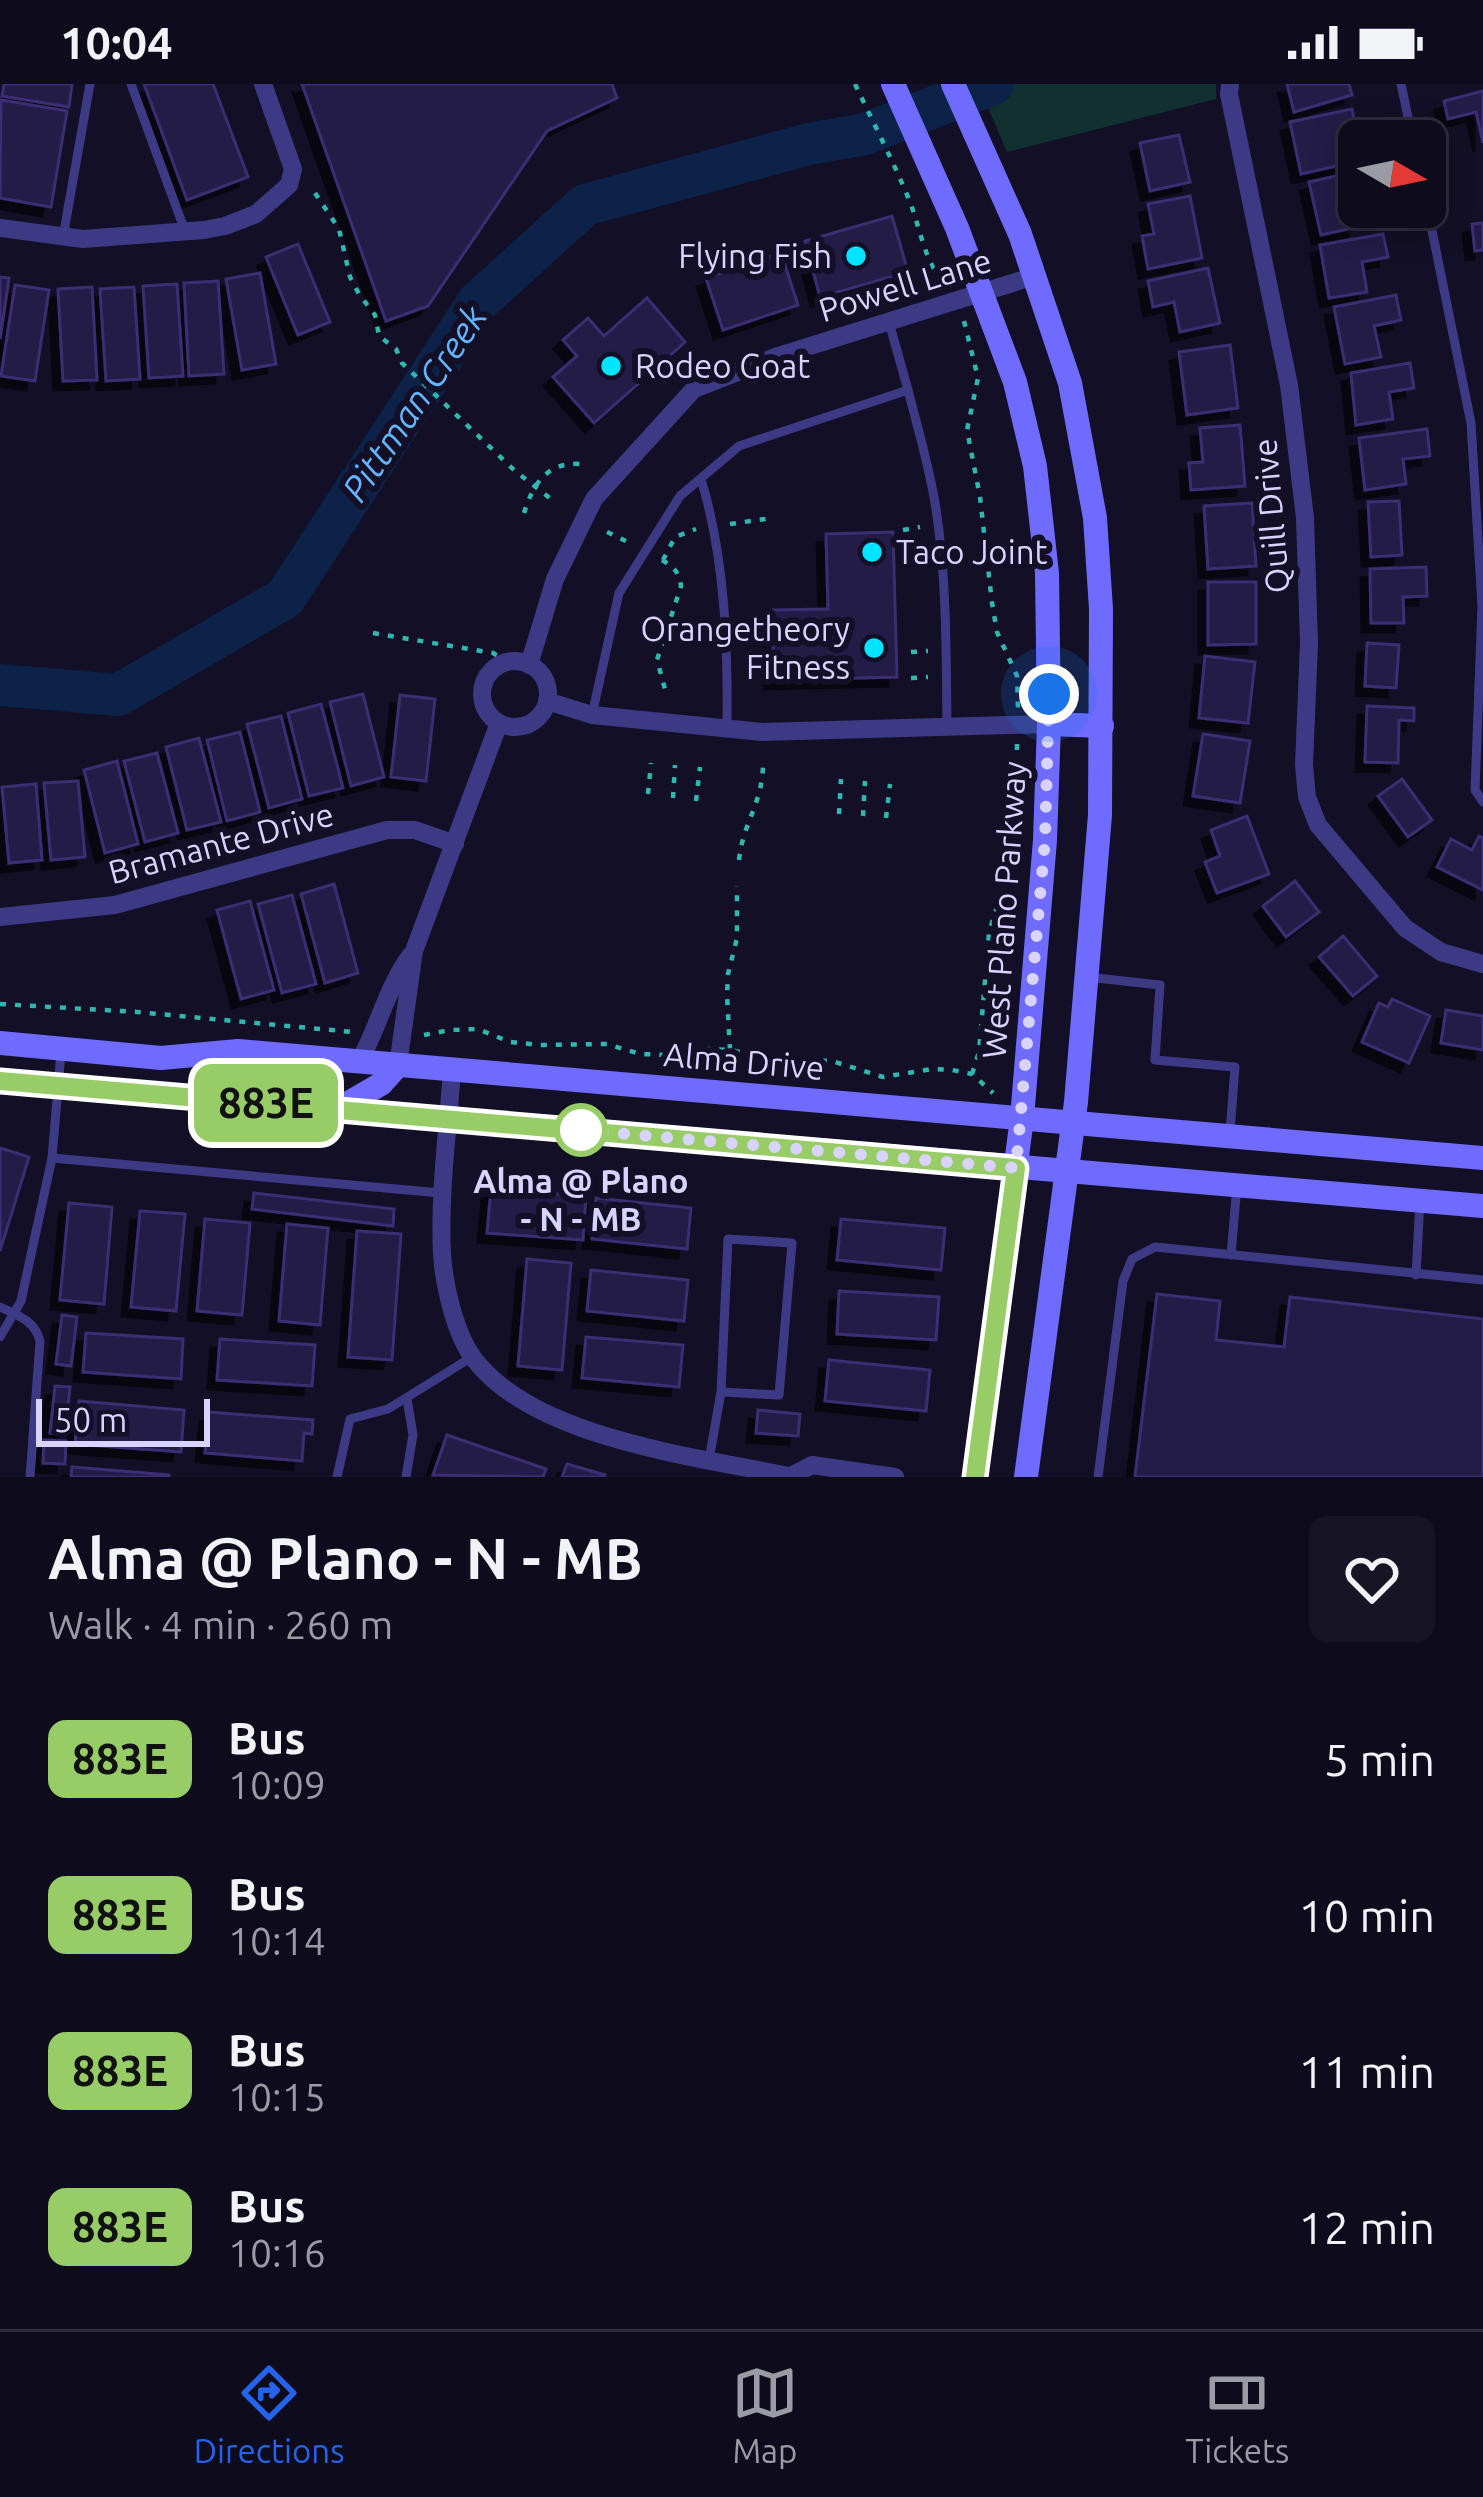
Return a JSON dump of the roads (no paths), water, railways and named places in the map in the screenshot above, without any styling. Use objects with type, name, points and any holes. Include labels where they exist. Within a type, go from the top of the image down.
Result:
[{"type":"main road","name":"West Plano Parkway","points":[[893,84],[928,161],[969,298],[1015,382],[1036,466],[1047,573],[1045,840],[1022,1118],[975,1477]]},
{"type":"main road","points":[[953,84],[1021,234],[1070,382],[1095,518],[1101,609],[1100,815],[1087,977],[1074,1123],[1026,1477]]},
{"type":"main road","points":[[1049,724],[1102,726]]},
{"type":"main road","name":"Alma Drive","points":[[0,1043],[161,1058],[238,1052],[1483,1158]]},
{"type":"main road","points":[[338,1109],[381,1084],[398,1065]]},
{"type":"main road","points":[[0,1081],[1483,1207]]},
{"type":"street","points":[[0,228],[82,238],[185,231],[247,219],[289,185],[293,169],[263,84]]},
{"type":"street","name":"Quill Drive","points":[[1229,89],[1289,386],[1306,518],[1307,797],[1318,826],[1405,928],[1441,952],[1483,964]]},
{"type":"street","name":"Powell Lane","points":[[529,665],[555,579],[594,499],[694,389],[778,356],[1035,276]]},
{"type":"street","points":[[507,662],[529,665],[544,679],[547,701],[529,724],[499,723],[484,706],[483,684],[507,662]]},
{"type":"street","points":[[547,701],[592,715],[762,733],[1049,724]]},
{"type":"street","points":[[398,1065],[414,951],[499,723]]},
{"type":"street","name":"Bramante Drive","points":[[0,917],[115,905],[387,830],[415,830],[455,844]]},
{"type":"street","points":[[359,1062],[391,983],[414,951]]},
{"type":"street","points":[[452,1070],[442,1256],[452,1311],[472,1358],[500,1384],[537,1408],[600,1436],[716,1466],[789,1476],[812,1465],[895,1477]]},
{"type":"lane","points":[[63,237],[90,84]]},
{"type":"lane","points":[[131,84],[185,231]]},
{"type":"lane","points":[[1401,84],[1409,120]]},
{"type":"lane","points":[[1432,228],[1471,422],[1482,606],[1475,790],[1483,802]]},
{"type":"lane","points":[[889,322],[936,505],[945,597],[946,726]]},
{"type":"lane","points":[[592,715],[619,592],[680,496],[739,446],[908,390]]},
{"type":"lane","points":[[700,478],[714,526],[728,670],[727,728]]},
{"type":"lane","points":[[1087,977],[1160,985],[1155,1060],[1235,1067],[1230,1136]]},
{"type":"lane","points":[[0,1337],[25,1285],[52,1158],[62,1049]]},
{"type":"lane","points":[[52,1158],[443,1193]]},
{"type":"lane","points":[[1232,1255],[1237,1185]]},
{"type":"lane","points":[[1416,1275],[1420,1201]]},
{"type":"lane","points":[[716,1466],[728,1239],[792,1243],[779,1395],[721,1392]]},
{"type":"lane","points":[[1098,1477],[1123,1281],[1132,1259],[1155,1247],[1483,1280]]},
{"type":"lane","points":[[0,1307],[35,1327],[40,1341],[30,1477]]},
{"type":"lane","points":[[337,1477],[350,1419],[406,1400],[472,1358]]},
{"type":"lane","points":[[406,1400],[413,1436],[406,1477]]},
{"type":"waterway","name":"Pittman Creek","points":[[0,685],[118,695],[285,598],[478,302],[585,205],[809,144],[865,134],[993,84]]},
{"type":"place","name":"Flying Fish","points":[[856,256]]},
{"type":"place","name":"Rodeo Goat","points":[[611,366]]},
{"type":"place","name":"Taco Joint","points":[[872,552]]},
{"type":"place","name":"Orangetheory Fitness","points":[[874,648]]},
{"type":"place","name":"Alma @ Plano - N - MB","points":[[581,1130]]}]
